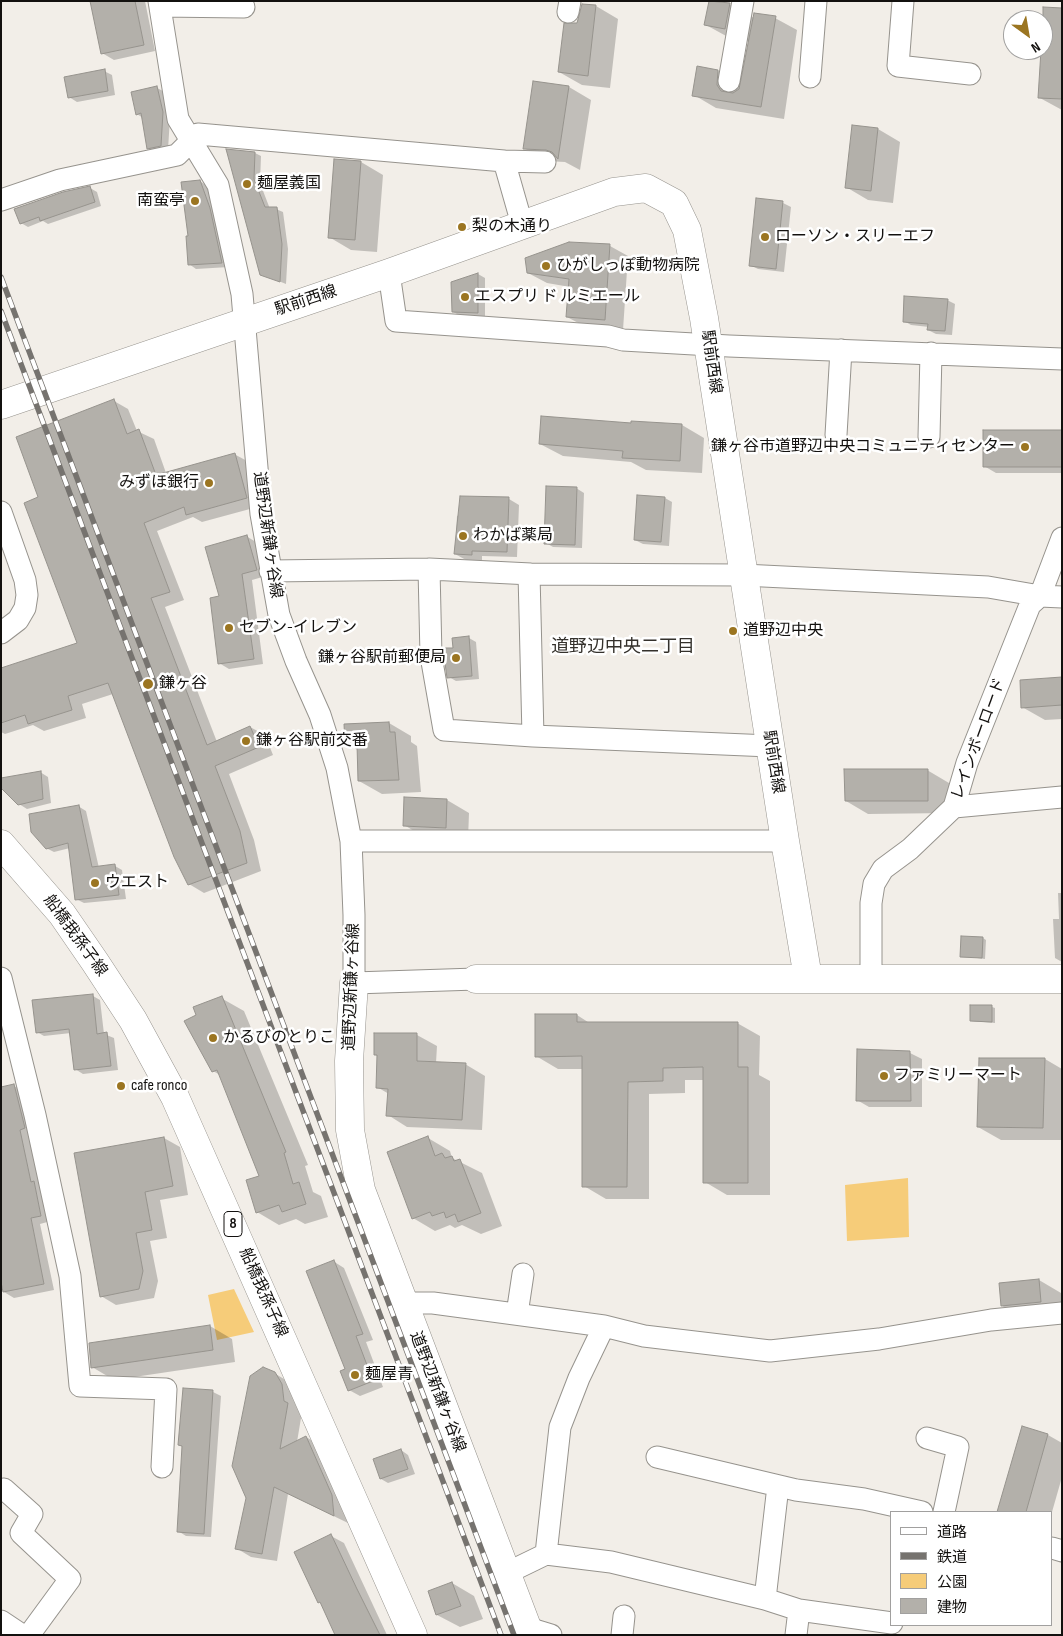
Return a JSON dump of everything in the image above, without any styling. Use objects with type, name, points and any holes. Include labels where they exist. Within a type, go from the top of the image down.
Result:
[{"type":"street","points":[[729,81],[743,1]]},
{"type":"street","points":[[810,77],[816,1]]},
{"type":"street","points":[[903,1],[898,66],[970,74]]},
{"type":"street","points":[[159,4],[244,7]]},
{"type":"street","name":"道野辺新鎌ヶ谷線","points":[[159,4],[178,119],[218,185],[242,294],[261,514],[279,615],[296,661],[320,715],[337,768],[351,842],[354,983],[349,1061],[350,1130],[361,1190],[507,1573],[537,1633]]},
{"type":"street","points":[[1,200],[60,180],[177,155],[198,134],[545,162]]},
{"type":"street","points":[[504,160],[522,224]]},
{"type":"street","name":"駅前西線","points":[[1,405],[389,273],[614,192],[646,188],[674,203],[687,230],[708,344],[808,978]]},
{"type":"street","points":[[389,273],[387,320],[608,336],[623,340],[1062,359]]},
{"type":"street","points":[[836,435],[841,350]]},
{"type":"street","points":[[929,437],[931,354]]},
{"type":"street","points":[[1,512],[25,580],[27,595],[25,608],[18,620],[1,633]]},
{"type":"street","name":"レインボーロード","points":[[870,978],[871,903],[874,884],[883,869],[910,849],[954,807],[967,763],[1030,605],[1040,596],[1062,538]]},
{"type":"street","points":[[429,568],[431,656],[444,730],[533,736],[770,746]]},
{"type":"street","points":[[270,571],[429,568],[529,574],[743,575],[988,587],[1040,596],[1062,597]]},
{"type":"street","points":[[529,574],[533,736]]},
{"type":"street","points":[[954,807],[1062,798]]},
{"type":"street","points":[[351,842],[785,841]]},
{"type":"street","name":"船橋我孫子線","points":[[1,844],[62,914],[96,962],[133,1020],[176,1097],[413,1635]]},
{"type":"street","points":[[1,978],[35,1116],[70,1276],[80,1386],[166,1389],[162,1467]]},
{"type":"street","points":[[354,983],[476,980],[808,978],[1062,979]]},
{"type":"street","points":[[518,1314],[523,1274]]},
{"type":"street","points":[[403,1302],[433,1302],[604,1326],[644,1336],[770,1351],[879,1339],[991,1320],[1062,1313]]},
{"type":"street","points":[[546,1554],[560,1427],[579,1378],[604,1326]]},
{"type":"street","points":[[927,1438],[958,1447],[944,1511]]},
{"type":"street","points":[[657,1457],[778,1486],[864,1499],[918,1511]]},
{"type":"street","points":[[765,1600],[778,1486]]},
{"type":"street","points":[[4,1489],[32,1514],[21,1533],[70,1579],[29,1635]]},
{"type":"street","points":[[507,1573],[546,1554],[612,1562],[799,1610],[890,1623]]},
{"type":"street","points":[[796,1635],[799,1610]]},
{"type":"street","points":[[1,1621],[22,1635]]},
{"type":"green space","points":[[908,1178],[909,1237],[847,1241],[845,1185]]},
{"type":"green space","points":[[234,1289],[254,1332],[217,1340],[208,1295]]},
{"type":"building","points":[[90,1],[135,1],[144,45],[101,54]]},
{"type":"building","points":[[709,1],[730,3],[725,29],[704,25]]},
{"type":"building","points":[[582,4],[596,5],[588,76],[558,72],[564,23],[577,23]]},
{"type":"building","points":[[1043,7],[1062,8],[1062,99],[1038,98],[1040,60],[1053,60],[1053,10],[1043,10]]},
{"type":"building","points":[[754,13],[776,16],[761,107],[692,96],[697,66],[718,70],[717,85],[721,91],[733,93],[739,89]]},
{"type":"building","points":[[105,69],[108,91],[68,98],[64,77]]},
{"type":"building","points":[[533,81],[569,86],[558,159],[552,152],[546,150],[523,149]]},
{"type":"building","points":[[157,86],[163,112],[161,146],[147,149],[141,113],[136,115],[131,92]]},
{"type":"building","points":[[852,125],[878,128],[871,191],[845,188]]},
{"type":"building","points":[[226,149],[255,152],[254,179],[265,207],[277,207],[282,244],[280,282],[260,275]]},
{"type":"building","points":[[334,159],[361,161],[355,240],[328,238]]},
{"type":"building","points":[[200,180],[210,208],[222,263],[188,265],[186,236],[188,236],[181,182]]},
{"type":"building","points":[[90,186],[95,202],[40,221],[39,217],[20,224],[14,209],[63,192]]},
{"type":"building","points":[[756,198],[783,201],[776,269],[749,266]]},
{"type":"building","points":[[569,242],[610,244],[605,320],[566,317],[569,279],[527,273],[525,258]]},
{"type":"building","name":"エスプリ ド ルミエール","points":[[478,273],[478,313],[452,312],[451,282]]},
{"type":"building","points":[[904,296],[948,299],[945,331],[927,330],[928,324],[903,322]]},
{"type":"building","name":"鎌ヶ谷","points":[[114,399],[127,434],[139,429],[156,475],[235,453],[247,498],[186,515],[184,507],[144,523],[170,592],[151,598],[207,745],[250,726],[259,747],[215,766],[240,831],[247,863],[188,885],[174,857],[108,683],[68,696],[72,710],[28,724],[25,715],[1,723],[1,668],[77,643],[24,503],[38,497],[16,437]]},
{"type":"building","points":[[541,416],[631,423],[631,421],[682,424],[680,461],[622,458],[623,451],[539,444]]},
{"type":"building","points":[[983,430],[1062,430],[1062,467],[983,467]]},
{"type":"building","points":[[546,486],[577,487],[575,545],[544,544]]},
{"type":"building","points":[[637,495],[665,497],[661,542],[634,540]]},
{"type":"building","points":[[460,496],[509,497],[507,552],[472,551],[472,555],[454,554]]},
{"type":"building","points":[[247,535],[257,570],[242,574],[254,659],[218,664],[210,598],[219,596],[205,547]]},
{"type":"building","points":[[469,636],[472,676],[447,678],[443,648],[453,648],[452,638]]},
{"type":"building","points":[[1062,677],[1062,705],[1021,708],[1020,680]]},
{"type":"building","points":[[389,722],[390,732],[395,732],[399,780],[358,781],[357,744],[345,744],[344,724]]},
{"type":"building","points":[[844,769],[928,769],[928,801],[845,801]]},
{"type":"building","points":[[41,771],[43,799],[18,805],[1,788],[1,778]]},
{"type":"building","points":[[404,797],[447,799],[446,828],[403,826]]},
{"type":"building","points":[[79,805],[92,867],[115,864],[119,895],[75,900],[68,843],[46,849],[31,832],[29,814]]},
{"type":"building","points":[[961,936],[983,937],[982,958],[960,957]]},
{"type":"building","points":[[93,994],[97,1034],[107,1032],[111,1066],[74,1070],[69,1029],[36,1033],[32,1000]]},
{"type":"building","points":[[222,996],[286,1152],[284,1153],[293,1184],[299,1182],[306,1204],[282,1212],[279,1205],[256,1213],[246,1180],[259,1176],[217,1070],[212,1072],[184,1021],[196,1015],[193,1007]]},
{"type":"building","points":[[970,1005],[992,1005],[992,1022],[970,1021]]},
{"type":"building","points":[[535,1014],[577,1014],[577,1022],[738,1022],[738,1067],[748,1067],[748,1183],[703,1183],[703,1067],[663,1068],[663,1081],[628,1082],[627,1187],[582,1187],[582,1056],[535,1057]]},
{"type":"building","points":[[374,1033],[417,1033],[417,1061],[466,1063],[462,1120],[386,1116],[388,1089],[376,1088],[377,1055],[374,1055]]},
{"type":"building","name":"ファミリーマート","points":[[857,1049],[910,1051],[911,1101],[856,1101]]},
{"type":"building","points":[[979,1058],[1045,1058],[1043,1128],[977,1127]]},
{"type":"building","points":[[14,1084],[25,1128],[20,1130],[31,1182],[34,1181],[41,1216],[31,1218],[44,1284],[3,1292],[1,1282],[1,1087]]},
{"type":"building","points":[[428,1136],[435,1156],[442,1153],[445,1158],[452,1156],[454,1161],[460,1159],[481,1213],[458,1222],[455,1214],[446,1218],[444,1212],[432,1216],[430,1212],[412,1219],[387,1152]]},
{"type":"building","points":[[164,1137],[173,1186],[145,1192],[152,1230],[136,1233],[143,1271],[139,1289],[100,1297],[74,1153]]},
{"type":"building","points":[[334,1260],[363,1334],[356,1336],[373,1381],[348,1391],[340,1371],[345,1369],[306,1271]]},
{"type":"building","points":[[1039,1279],[1041,1302],[1001,1306],[999,1283]]},
{"type":"building","points":[[210,1325],[213,1350],[91,1368],[89,1343]]},
{"type":"building","points":[[263,1367],[275,1372],[282,1384],[284,1401],[288,1403],[280,1449],[306,1436],[332,1495],[334,1516],[274,1487],[262,1554],[235,1549],[246,1498],[232,1466],[250,1376]]},
{"type":"building","points":[[183,1388],[213,1390],[204,1534],[177,1532],[182,1446],[178,1445]]},
{"type":"building","points":[[1022,1426],[1048,1434],[1026,1511],[997,1511]]},
{"type":"building","points":[[401,1449],[408,1469],[380,1479],[373,1459]]},
{"type":"building","points":[[331,1534],[380,1635],[335,1635],[320,1602],[318,1603],[294,1552]]},
{"type":"building","points":[[452,1582],[461,1606],[436,1615],[428,1591]]},
{"type":"railway","points":[[1,277],[514,1635]]},
{"type":"railway","points":[[1,311],[501,1635]]},
{"type":"place","name":"麺屋義国","points":[[247,184]]},
{"type":"place","name":"南蛮亭","points":[[195,201]]},
{"type":"place","name":"梨の木通り","points":[[462,227]]},
{"type":"place","name":"ローソン・スリーエフ","points":[[765,237]]},
{"type":"place","name":"ひがしっぽ動物病院","points":[[546,266]]},
{"type":"place","name":"エスプリ ド ルミエール","points":[[465,297]]},
{"type":"place","name":"鎌ヶ谷市道野辺中央コミュニティセンター","points":[[1025,447]]},
{"type":"place","name":"みずほ銀行","points":[[209,483]]},
{"type":"place","name":"わかば薬局","points":[[463,536]]},
{"type":"place","name":"セブン-イレブン","points":[[229,628]]},
{"type":"place","name":"道野辺中央","points":[[733,631]]},
{"type":"place","name":"鎌ヶ谷駅前郵便局","points":[[456,658]]},
{"type":"place","name":"鎌ヶ谷","points":[[148,684]]},
{"type":"place","name":"鎌ヶ谷駅前交番","points":[[246,741]]},
{"type":"place","name":"ウエスト","points":[[95,883]]},
{"type":"place","name":"かるびのとりこ","points":[[213,1038]]},
{"type":"place","name":"ファミリーマート","points":[[884,1076]]},
{"type":"place","name":"cafe ronco","points":[[121,1086]]},
{"type":"place","name":"麺屋青","points":[[355,1375]]},
{"type":"district","name":"道野辺中央二丁目","points":[[623,647]]}]
